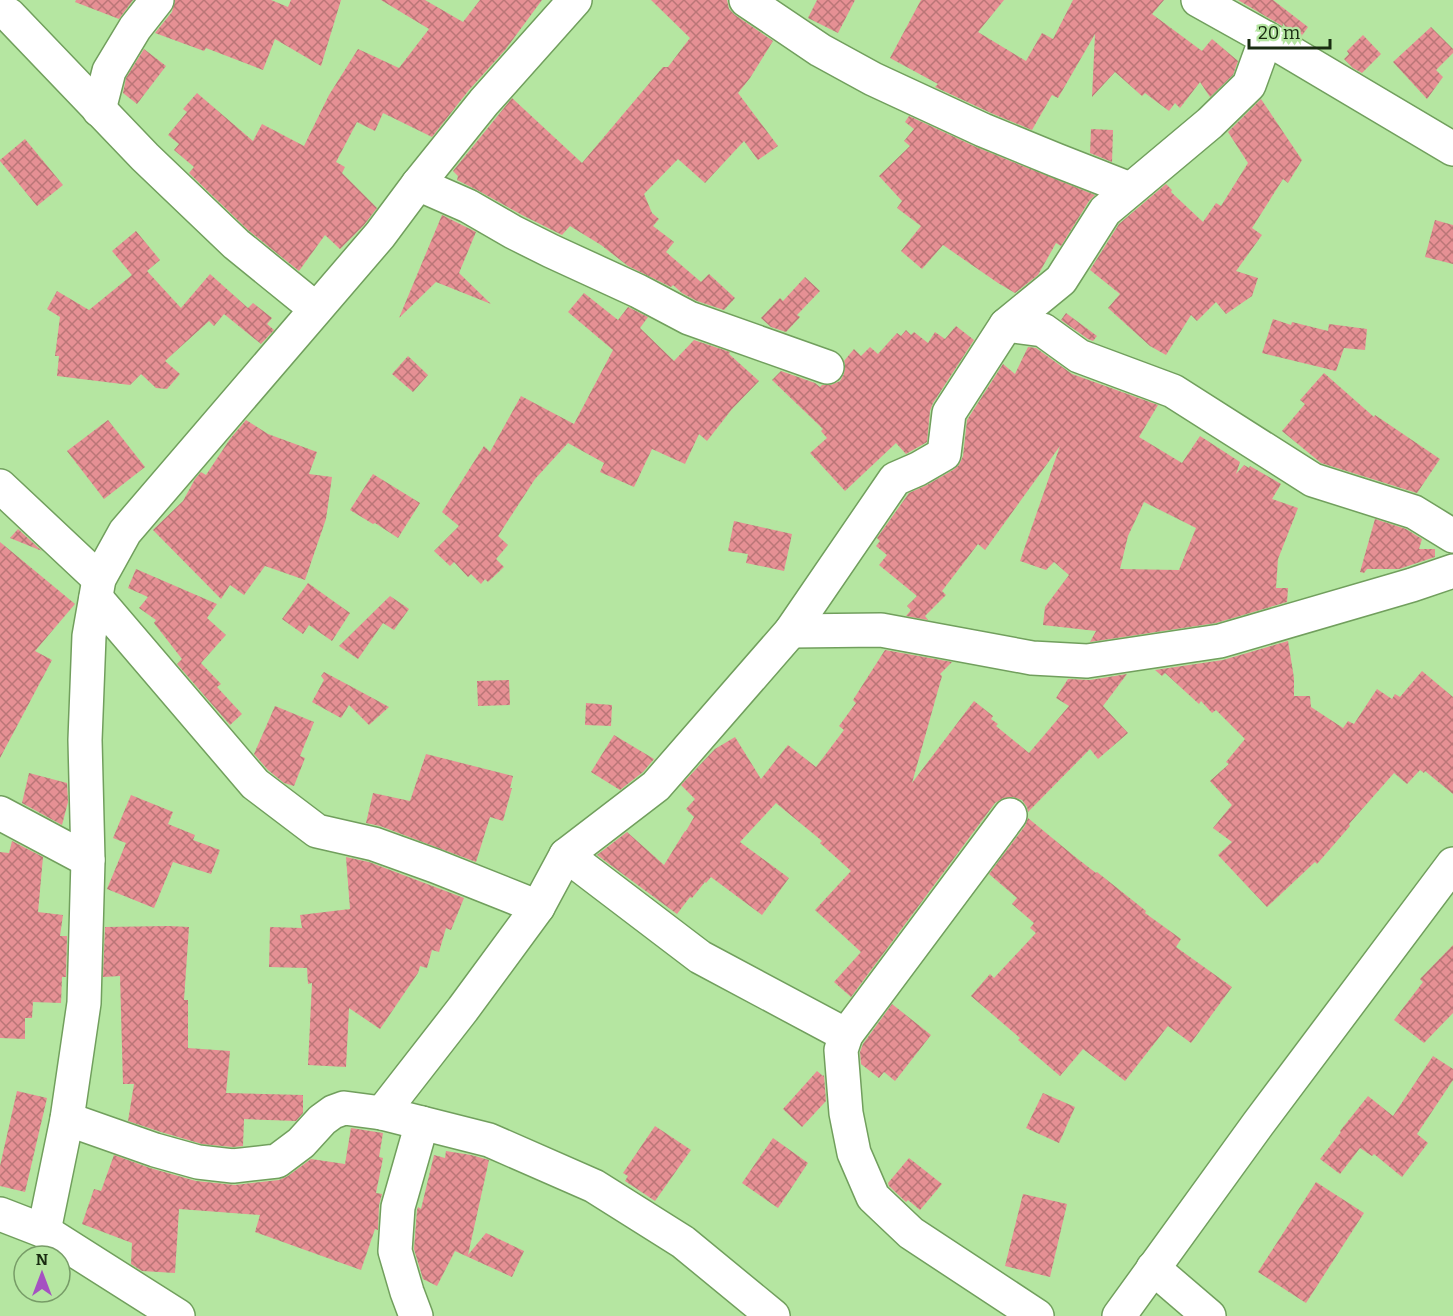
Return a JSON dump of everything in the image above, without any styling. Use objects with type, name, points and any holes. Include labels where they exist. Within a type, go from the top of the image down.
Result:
[{"type":"street","points":[[99,110],[109,71],[135,28],[157,0]]},
{"type":"street","points":[[44,1231],[67,1119],[84,1003],[88,860],[85,740],[88,636],[97,589],[125,532],[380,235],[484,102],[575,0]]},
{"type":"street","points":[[746,0],[820,50],[873,79],[983,130],[1130,189]]},
{"type":"street","points":[[1197,0],[1266,38],[1453,149]]},
{"type":"street","points":[[0,9],[9,15],[145,157],[236,244],[316,309]]},
{"type":"street","points":[[382,1113],[538,907],[566,855],[656,786],[791,631],[895,479],[944,454],[949,413],[1006,325],[1061,280],[1105,211],[1210,123],[1249,85],[1266,38]]},
{"type":"street","points":[[418,184],[689,318],[827,367]]},
{"type":"street","points":[[1006,325],[1043,330],[1079,356],[1173,391],[1313,480],[1414,512],[1453,536]]},
{"type":"street","points":[[0,486],[97,589],[255,784],[316,831],[374,844],[538,907]]},
{"type":"street","points":[[791,631],[881,630],[1032,658],[1087,661],[1220,641],[1453,571]]},
{"type":"street","points":[[0,813],[88,860]]},
{"type":"street","points":[[1010,815],[846,1035],[841,1050],[846,1113],[854,1153],[873,1197],[910,1233],[1037,1316]]},
{"type":"street","points":[[566,855],[700,957],[846,1035]]},
{"type":"street","points":[[1119,1316],[1335,1020],[1453,864]]},
{"type":"street","points":[[67,1119],[155,1150],[198,1162],[233,1166],[277,1161],[301,1143],[321,1120],[344,1108],[382,1113],[489,1140],[594,1186],[683,1242],[773,1316]]},
{"type":"street","points":[[416,1316],[395,1251],[398,1207],[422,1123]]},
{"type":"street","points":[[0,1214],[44,1231],[178,1316]]},
{"type":"street","points":[[1154,1268],[1209,1316]]},
{"type":"building","points":[[76,0],[133,0],[119,19],[75,2]]},
{"type":"building","points":[[175,0],[271,0],[288,7],[291,0],[341,0],[321,66],[275,39],[263,70],[206,48],[204,51],[155,33],[172,12]]},
{"type":"building","points":[[381,0],[425,0],[463,22],[480,0],[542,0],[505,50],[469,90],[432,137],[383,113],[375,131],[357,122],[336,162],[345,167],[342,173],[377,208],[340,249],[325,235],[299,271],[248,230],[189,173],[194,167],[174,150],[179,144],[168,135],[187,112],[183,109],[197,93],[253,141],[262,124],[304,146],[329,95],[358,49],[399,68],[429,29]]},
{"type":"building","points":[[651,0],[727,0],[729,9],[735,15],[773,41],[738,93],[778,146],[758,160],[744,141],[705,183],[678,159],[644,194],[652,213],[659,219],[653,226],[674,242],[666,252],[701,282],[709,274],[735,298],[724,310],[697,301],[673,285],[671,287],[628,266],[601,245],[570,226],[562,235],[522,215],[457,180],[458,176],[453,171],[512,98],[582,163],[663,67],[668,67],[690,38]]},
{"type":"building","points":[[817,0],[855,0],[838,33],[808,18]]},
{"type":"building","points":[[921,0],[1004,0],[978,32],[1026,61],[1042,33],[1053,39],[1073,0],[1164,0],[1152,14],[1202,51],[1212,39],[1238,61],[1233,75],[1210,97],[1200,82],[1180,108],[1175,103],[1169,111],[1145,93],[1142,96],[1115,72],[1092,97],[1095,34],[1058,98],[1052,95],[1032,130],[935,87],[938,84],[890,58]]},
{"type":"building","points":[[1238,0],[1273,0],[1308,27],[1301,37]]},
{"type":"building","points":[[1431,27],[1453,49],[1453,53],[1436,70],[1443,77],[1427,99],[1393,62]]},
{"type":"building","points":[[1363,35],[1381,54],[1362,73],[1344,59],[1349,54],[1347,51]]},
{"type":"building","points":[[144,49],[166,66],[137,104],[123,93],[126,78]]},
{"type":"building","points":[[1261,99],[1302,160],[1288,183],[1283,179],[1252,228],[1262,235],[1236,271],[1258,278],[1252,296],[1226,314],[1216,302],[1197,321],[1191,315],[1166,355],[1150,346],[1108,308],[1120,294],[1090,270],[1119,224],[1166,184],[1172,190],[1171,192],[1203,222],[1216,203],[1221,206],[1248,163],[1228,132]]},
{"type":"building","points":[[909,116],[976,147],[1095,195],[1061,246],[1056,243],[1038,275],[1015,293],[943,245],[922,269],[901,251],[921,226],[897,208],[902,201],[879,176],[910,146],[904,141],[914,129],[905,122]]},
{"type":"building","points":[[1091,129],[1113,130],[1112,162],[1090,153]]},
{"type":"building","points":[[25,139],[63,185],[37,206],[0,161]]},
{"type":"building","points":[[442,215],[476,232],[459,273],[491,304],[436,282],[399,318]]},
{"type":"building","points":[[1435,220],[1453,225],[1453,264],[1425,257]]},
{"type":"building","points":[[136,231],[160,260],[147,271],[181,308],[210,274],[248,308],[253,303],[272,318],[267,324],[274,330],[261,344],[224,314],[214,326],[209,321],[165,361],[180,374],[167,389],[156,388],[141,374],[130,385],[57,376],[59,356],[55,356],[60,317],[47,309],[57,291],[89,310],[132,275],[112,251]]},
{"type":"building","points":[[805,277],[820,291],[797,315],[800,317],[786,332],[771,327],[761,318],[780,298],[783,301]]},
{"type":"building","points":[[584,293],[618,320],[628,307],[648,317],[640,328],[674,361],[694,340],[730,352],[729,354],[759,381],[732,409],[707,441],[699,434],[685,464],[652,449],[634,487],[600,472],[604,463],[568,443],[535,479],[498,536],[508,545],[496,559],[504,567],[488,582],[485,579],[481,584],[471,574],[468,577],[454,562],[450,566],[434,551],[459,526],[442,512],[484,446],[490,452],[521,396],[574,424],[613,350],[568,312]]},
{"type":"building","points":[[1066,313],[1097,336],[1093,341],[1061,320]]},
{"type":"building","points":[[1273,319],[1291,325],[1292,322],[1328,331],[1329,324],[1367,329],[1365,350],[1344,348],[1336,371],[1262,353]]},
{"type":"building","points":[[956,326],[974,340],[933,403],[927,442],[906,454],[896,443],[845,491],[810,453],[827,438],[821,431],[823,429],[772,380],[781,371],[815,383],[820,387],[831,385],[840,381],[844,374],[844,361],[854,349],[861,356],[870,347],[878,354],[897,333],[901,336],[906,330],[911,335],[914,332],[928,343],[935,332],[945,339]]},
{"type":"building","points":[[1028,347],[1036,348],[1072,374],[1158,405],[1139,437],[1182,463],[1200,436],[1240,462],[1236,474],[1244,465],[1249,468],[1250,466],[1281,484],[1272,499],[1298,508],[1278,559],[1276,588],[1288,588],[1287,602],[1216,623],[1090,642],[1096,631],[1043,625],[1045,607],[1069,575],[1054,562],[1046,570],[1020,561],[1060,446],[985,550],[978,544],[942,591],[946,595],[925,616],[928,620],[906,616],[911,610],[907,606],[917,596],[879,565],[887,555],[876,546],[880,541],[877,538],[909,493],[927,485],[959,465],[963,456],[967,420],[1003,364],[1015,374]],"holes":[[[1144,502],[1196,528],[1179,570],[1120,569],[1128,536]]]},
{"type":"building","points":[[408,356],[428,375],[413,392],[392,374]]},
{"type":"building","points":[[1324,373],[1374,417],[1375,415],[1440,459],[1417,493],[1321,463],[1282,431],[1305,404],[1300,400]]},
{"type":"building","points":[[108,420],[145,467],[104,499],[67,451]]},
{"type":"building","points":[[246,420],[268,434],[317,452],[309,474],[332,477],[326,519],[305,580],[265,566],[244,595],[230,585],[221,599],[153,530],[183,501],[201,472],[206,475]]},
{"type":"building","points":[[373,474],[420,503],[398,538],[350,510]]},
{"type":"building","points":[[1375,519],[1406,529],[1422,539],[1419,549],[1435,549],[1435,557],[1399,569],[1367,569],[1364,573],[1360,572]]},
{"type":"building","points":[[734,521],[792,534],[784,571],[746,563],[748,554],[728,551]]},
{"type":"building","points":[[18,529],[42,551],[10,538]]},
{"type":"building","points":[[0,542],[75,604],[35,651],[52,660],[0,758]]},
{"type":"building","points":[[136,569],[217,604],[207,618],[226,635],[201,663],[221,684],[217,687],[242,714],[230,725],[177,664],[182,659],[154,623],[156,620],[139,608],[148,597],[128,588]]},
{"type":"building","points":[[308,583],[350,613],[332,641],[309,625],[303,634],[282,619]]},
{"type":"building","points":[[390,596],[409,609],[394,630],[383,623],[358,659],[339,646]]},
{"type":"building","points":[[1288,641],[1294,678],[1294,696],[1310,696],[1311,707],[1343,728],[1348,721],[1354,724],[1377,689],[1392,699],[1395,694],[1400,697],[1422,671],[1453,697],[1453,794],[1425,771],[1424,773],[1420,770],[1407,784],[1394,773],[1317,864],[1315,862],[1267,907],[1218,855],[1232,842],[1213,828],[1232,805],[1210,781],[1229,764],[1226,762],[1245,739],[1216,710],[1212,713],[1201,701],[1199,704],[1165,673],[1162,676],[1155,670],[1223,660]]},
{"type":"building","points":[[885,650],[952,662],[940,674],[942,676],[912,783],[974,701],[993,716],[991,719],[998,724],[996,726],[1029,753],[1069,706],[1056,698],[1068,679],[1090,680],[1127,674],[1103,706],[1128,733],[1098,759],[1090,749],[1028,812],[1022,800],[1013,797],[1003,798],[995,803],[851,997],[834,982],[861,952],[815,910],[851,871],[820,843],[822,841],[776,803],[740,842],[789,878],[762,915],[711,877],[692,898],[690,897],[677,914],[597,855],[627,832],[664,865],[685,831],[688,832],[686,831],[694,817],[686,809],[695,799],[681,785],[715,749],[735,737],[761,779],[788,745],[816,767],[844,730],[839,726],[856,703],[853,700]]},
{"type":"building","points":[[324,672],[389,707],[369,725],[349,705],[341,718],[312,702],[324,680],[321,676]]},
{"type":"building","points":[[509,680],[510,705],[478,706],[477,681]]},
{"type":"building","points":[[586,703],[612,705],[611,726],[585,725]]},
{"type":"building","points":[[275,706],[314,722],[300,756],[305,758],[294,786],[284,783],[254,754]]},
{"type":"building","points":[[614,735],[654,759],[643,772],[620,790],[591,772]]},
{"type":"building","points":[[426,754],[513,776],[503,821],[490,817],[476,862],[380,826],[366,823],[373,793],[410,801]]},
{"type":"building","points":[[29,773],[67,783],[68,802],[62,825],[22,803]]},
{"type":"building","points":[[131,795],[173,812],[168,824],[195,835],[193,840],[220,850],[211,874],[173,862],[154,908],[107,889],[126,843],[113,838]]},
{"type":"building","points":[[1028,818],[1146,911],[1145,913],[1181,939],[1176,947],[1232,987],[1191,1043],[1168,1026],[1125,1081],[1083,1049],[1060,1076],[971,996],[990,974],[994,978],[1036,933],[1030,928],[1034,923],[1012,904],[1017,898],[989,874],[1025,826]]},
{"type":"building","points":[[12,841],[43,857],[38,912],[63,915],[60,936],[67,936],[66,977],[62,977],[61,1003],[33,1002],[32,1018],[25,1018],[25,1039],[0,1038],[0,852],[9,853]]},
{"type":"building","points":[[346,857],[369,862],[464,898],[451,930],[446,928],[439,952],[432,950],[427,968],[420,966],[418,973],[380,1029],[349,1008],[346,1067],[308,1065],[312,983],[308,984],[307,968],[269,967],[270,927],[302,928],[300,915],[350,909]]},
{"type":"building","points":[[105,927],[189,927],[184,1000],[188,1000],[188,1048],[230,1051],[226,1093],[303,1095],[303,1113],[296,1121],[244,1119],[243,1146],[233,1147],[202,1144],[128,1121],[134,1084],[123,1084],[120,976],[103,977]]},
{"type":"building","points":[[1453,945],[1453,1013],[1424,1043],[1394,1020],[1423,982],[1420,979]]},
{"type":"building","points":[[892,1004],[931,1035],[895,1081],[884,1072],[879,1078],[861,1064],[860,1052],[863,1044]]},
{"type":"building","points":[[1433,1056],[1453,1069],[1453,1080],[1417,1134],[1428,1143],[1402,1177],[1374,1154],[1372,1156],[1360,1148],[1340,1174],[1320,1159],[1368,1096],[1393,1116]]},
{"type":"building","points":[[817,1071],[824,1075],[826,1101],[802,1127],[783,1109]]},
{"type":"building","points":[[17,1091],[47,1098],[25,1192],[0,1186],[0,1166]]},
{"type":"building","points":[[1043,1093],[1075,1107],[1059,1143],[1026,1128]]},
{"type":"building","points":[[655,1126],[691,1150],[655,1201],[625,1181],[628,1176],[623,1173]]},
{"type":"building","points":[[351,1128],[383,1133],[379,1157],[383,1158],[376,1193],[382,1194],[378,1230],[375,1229],[361,1270],[255,1232],[260,1215],[179,1209],[175,1273],[142,1271],[131,1264],[132,1243],[82,1224],[94,1189],[101,1191],[114,1155],[196,1181],[235,1185],[279,1180],[311,1159],[345,1164]]},
{"type":"building","points":[[773,1138],[808,1163],[778,1208],[742,1183]]},
{"type":"building","points":[[446,1151],[489,1160],[468,1255],[486,1233],[524,1251],[512,1277],[455,1251],[437,1286],[423,1279],[414,1249],[417,1210],[418,1207],[421,1209],[434,1155],[445,1158]]},
{"type":"building","points":[[909,1158],[942,1184],[920,1210],[908,1200],[906,1202],[888,1183]]},
{"type":"building","points":[[1316,1182],[1364,1213],[1306,1303],[1258,1272]]},
{"type":"building","points":[[1023,1194],[1067,1204],[1050,1277],[1005,1266]]}]
